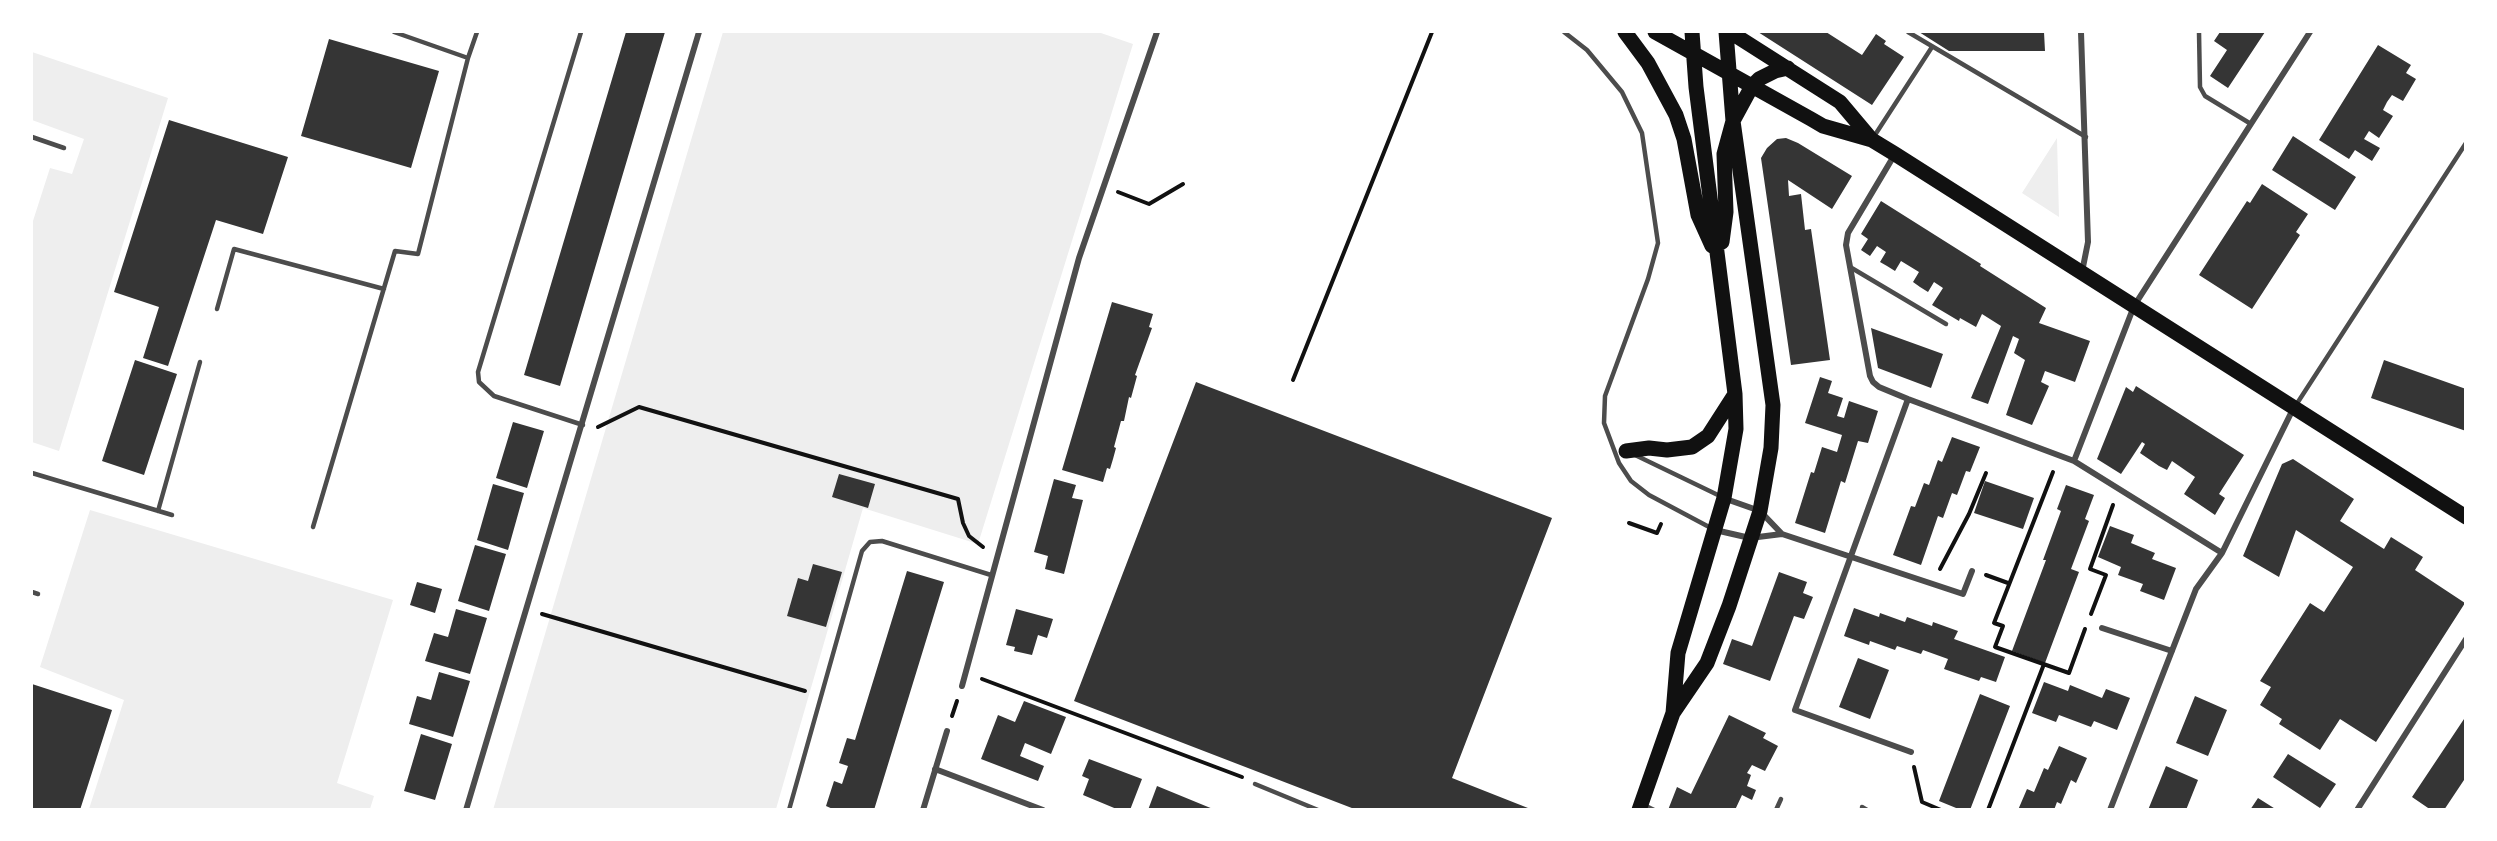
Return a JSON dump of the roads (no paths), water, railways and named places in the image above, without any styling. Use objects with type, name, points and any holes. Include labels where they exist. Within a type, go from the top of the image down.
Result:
[{"type":"main road","points":[[1625,32],[1648,63],[1676,115],[1684,139],[1698,215],[1719,263]]},
{"type":"main road","points":[[1655,32],[1823,126],[1872,140],[1896,154],[2466,518]]},
{"type":"main road","points":[[1645,808],[1673,713],[1678,653],[1724,498],[1736,429],[1735,394],[1692,53],[1692,32]]},
{"type":"main road","points":[[1728,32],[1840,102],[1872,140]]},
{"type":"main road","points":[[1673,713],[1707,663],[1729,606],[1760,511],[1771,448],[1773,405],[1733,121],[1728,73],[1728,32]]},
{"type":"main road","points":[[1719,263],[1726,212],[1724,154],[1733,121],[1752,86],[1767,74],[1788,68]]},
{"type":"main road","points":[[1626,451],[1692,447],[1708,436],[1735,394]]},
{"type":"street","points":[[466,810],[699,32]]},
{"type":"street","points":[[962,686],[1079,258],[1157,32]]},
{"type":"street","points":[[2081,32],[2088,242],[2082,272]]},
{"type":"street","points":[[2074,461],[2134,306],[2310,32]]},
{"type":"street","points":[[1896,154],[1848,232],[1846,245],[1870,376],[1879,387],[2074,461],[2222,553]]},
{"type":"street","points":[[1908,399],[1795,710],[1911,752]]},
{"type":"street","points":[[2110,810],[2196,589],[2222,553],[2294,407]]},
{"type":"street","points":[[1724,498],[1760,511],[1782,534]]},
{"type":"street","points":[[1715,530],[1750,538],[1782,534],[1963,594],[1972,571]]},
{"type":"street","points":[[2102,628],[2172,651]]},
{"type":"street","points":[[2356,810],[2466,639]]},
{"type":"street","points":[[923,810],[947,731]]},
{"type":"street","points":[[935,769],[1043,810]]},
{"type":"lane","points":[[394,32],[468,57]]},
{"type":"lane","points":[[313,527],[395,251],[418,254],[468,57],[477,32]]},
{"type":"lane","points":[[581,32],[478,372],[479,382],[494,396],[583,425]]},
{"type":"lane","points":[[1564,32],[1587,50],[1622,92],[1642,133],[1658,243],[1648,279],[1605,396],[1604,423],[1618,463],[1632,481],[1649,495],[1715,530]]},
{"type":"lane","points":[[1908,32],[2086,137]]},
{"type":"lane","points":[[2199,32],[2200,87],[2205,96],[2251,124]]},
{"type":"lane","points":[[1872,140],[1932,47]]},
{"type":"lane","points":[[32,137],[64,148]]},
{"type":"lane","points":[[2294,407],[2466,143]]},
{"type":"lane","points":[[217,309],[234,249],[384,289]]},
{"type":"lane","points":[[1850,267],[1946,324]]},
{"type":"lane","points":[[158,511],[200,362]]},
{"type":"lane","points":[[1610,442],[1724,498]]},
{"type":"lane","points":[[32,473],[172,515]]},
{"type":"lane","points":[[789,810],[862,551],[870,543],[882,541],[991,575]]},
{"type":"lane","points":[[32,592],[38,594]]},
{"type":"lane","points":[[1255,784],[1318,810]]},
{"type":"lane","points":[[1776,810],[1781,798]]}]
